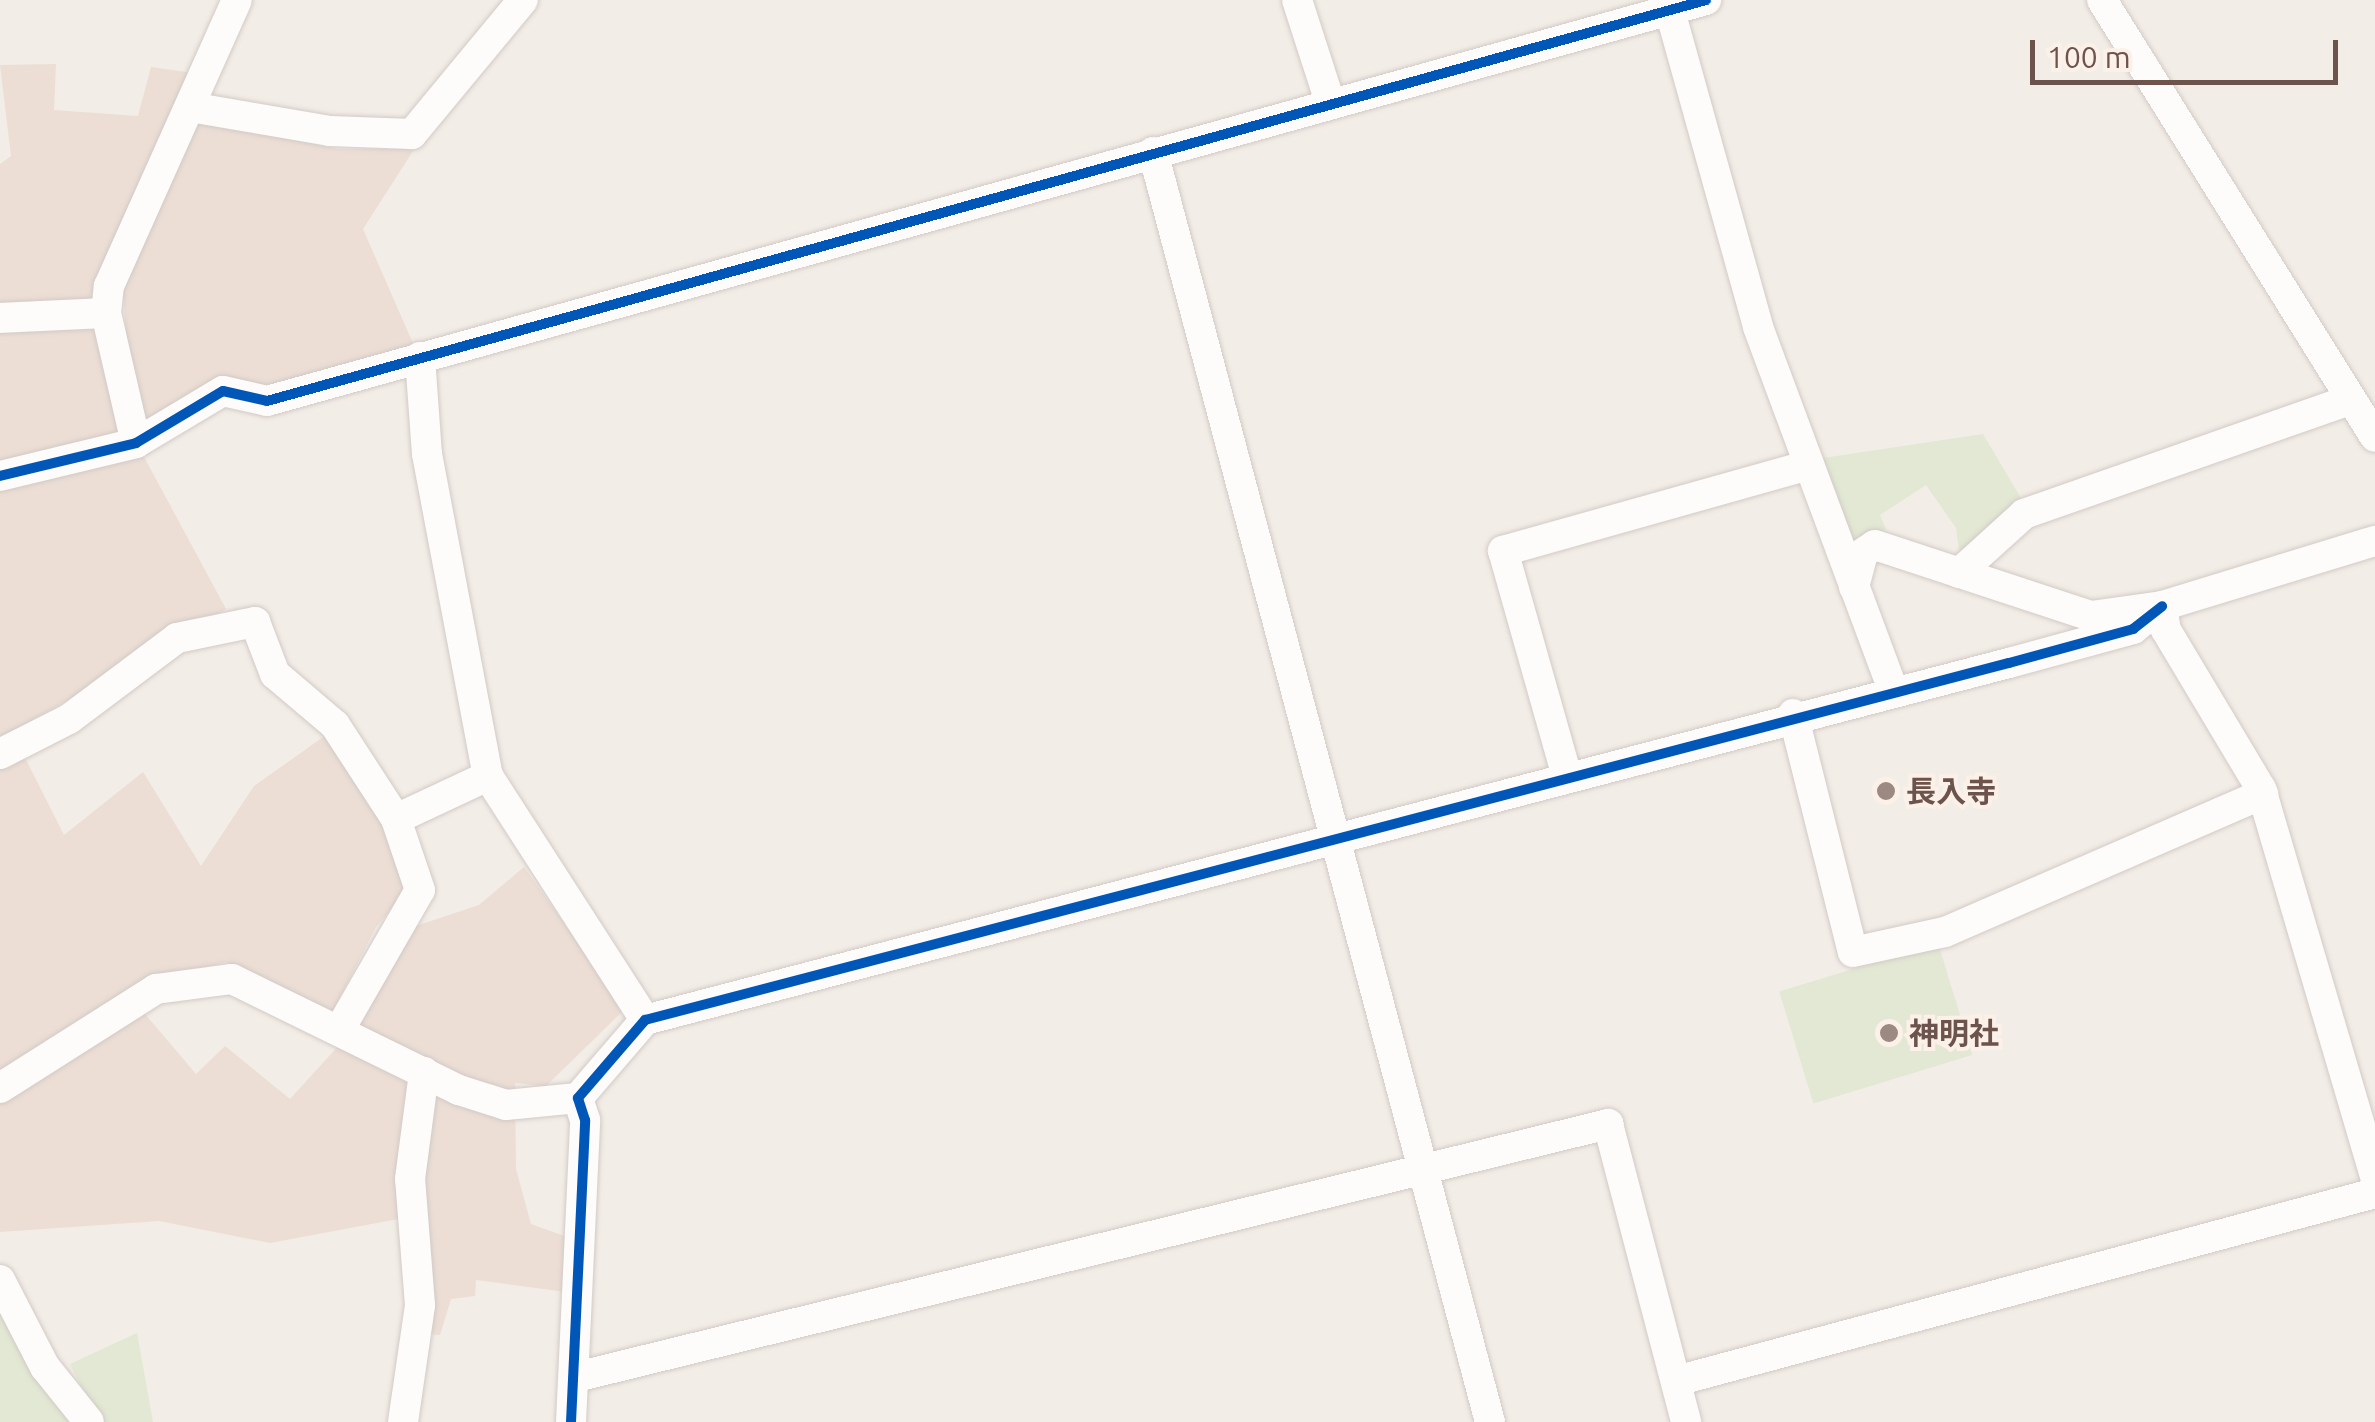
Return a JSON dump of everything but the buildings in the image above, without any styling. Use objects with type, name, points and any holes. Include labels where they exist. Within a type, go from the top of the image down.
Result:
[{"type":"street","points":[[136,443],[106,313],[109,286],[237,0]]},
{"type":"street","points":[[190,107],[330,131],[412,134],[523,0]]},
{"type":"street","points":[[1296,0],[1329,100]]},
{"type":"street","points":[[0,476],[136,443],[223,392],[267,401],[1329,100],[1706,0]]},
{"type":"street","points":[[2102,0],[2347,402],[2375,437]]},
{"type":"street","points":[[1670,11],[1758,327],[1893,690]]},
{"type":"street","points":[[1153,152],[1343,842],[1490,1422]]},
{"type":"street","points":[[0,318],[106,313]]},
{"type":"street","points":[[420,357],[428,454],[488,776],[645,1020]]},
{"type":"street","points":[[1959,572],[2024,514],[2347,402]]},
{"type":"street","points":[[1566,773],[1503,551],[1809,465]]},
{"type":"street","points":[[1854,587],[1863,553],[1876,545],[2091,616],[2162,606],[2375,541]]},
{"type":"street","points":[[0,1088],[156,989],[186,980],[232,980],[340,1028],[424,1072],[506,1105],[578,1098],[645,1020],[1343,842],[1552,787],[1566,773],[2133,629],[2162,606]]},
{"type":"street","points":[[2162,606],[2166,630],[2262,794],[2375,1176]]},
{"type":"street","points":[[0,754],[69,719],[177,638],[255,622],[275,674],[335,724],[396,819],[420,890],[340,1028]]},
{"type":"street","points":[[1793,714],[1853,952],[1945,932],[2262,794]]},
{"type":"street","points":[[396,819],[488,776]]},
{"type":"street","points":[[403,1422],[420,1306],[410,1179],[424,1072]]},
{"type":"street","points":[[572,1422],[586,1120],[578,1098]]},
{"type":"street","points":[[576,1377],[1608,1124],[1686,1422]]},
{"type":"street","points":[[1676,1380],[2375,1193]]},
{"type":"street","points":[[0,1280],[45,1368],[88,1422]]},
{"type":"shaded area","points":[[56,64],[54,110],[138,116],[151,67],[193,73],[92,302],[132,459],[143,455],[226,609],[12,732],[64,835],[143,772],[201,866],[254,786],[326,735],[386,825],[410,887],[376,927],[332,1013],[226,962],[165,977],[0,1070],[0,164],[11,156],[0,65]]},
{"type":"shaded area","points":[[199,120],[338,149],[415,148],[363,229],[415,348],[133,431],[123,289]]},
{"type":"shaded area","points":[[524,867],[625,1009],[546,1086],[515,1083],[516,1169],[531,1224],[567,1237],[566,1292],[476,1280],[475,1296],[451,1299],[440,1335],[429,1334],[425,1214],[270,1243],[159,1221],[0,1232],[0,1099],[145,1014],[196,1074],[225,1046],[290,1099],[361,1021],[416,926],[479,905]]},
{"type":"green space","points":[[1983,434],[2025,505],[1972,553],[1959,550],[1956,528],[1926,485],[1880,515],[1886,529],[1864,543],[1840,538],[1810,460]]},
{"type":"green space","points":[[1938,943],[1972,1055],[1813,1103],[1779,992]]},
{"type":"green space","points":[[0,1273],[83,1422],[0,1422]]},
{"type":"green space","points":[[137,1333],[153,1422],[99,1422],[70,1364]]},
{"type":"cycle path","points":[[0,476],[136,443],[223,391],[267,401],[1706,0]]},
{"type":"cycle path","points":[[571,1422],[585,1120],[578,1098],[645,1020],[2009,663],[2133,629],[2162,606]]},
{"type":"place","name":"長入寺","points":[[1886,791]]},
{"type":"place","name":"神明社","points":[[1889,1033]]}]
